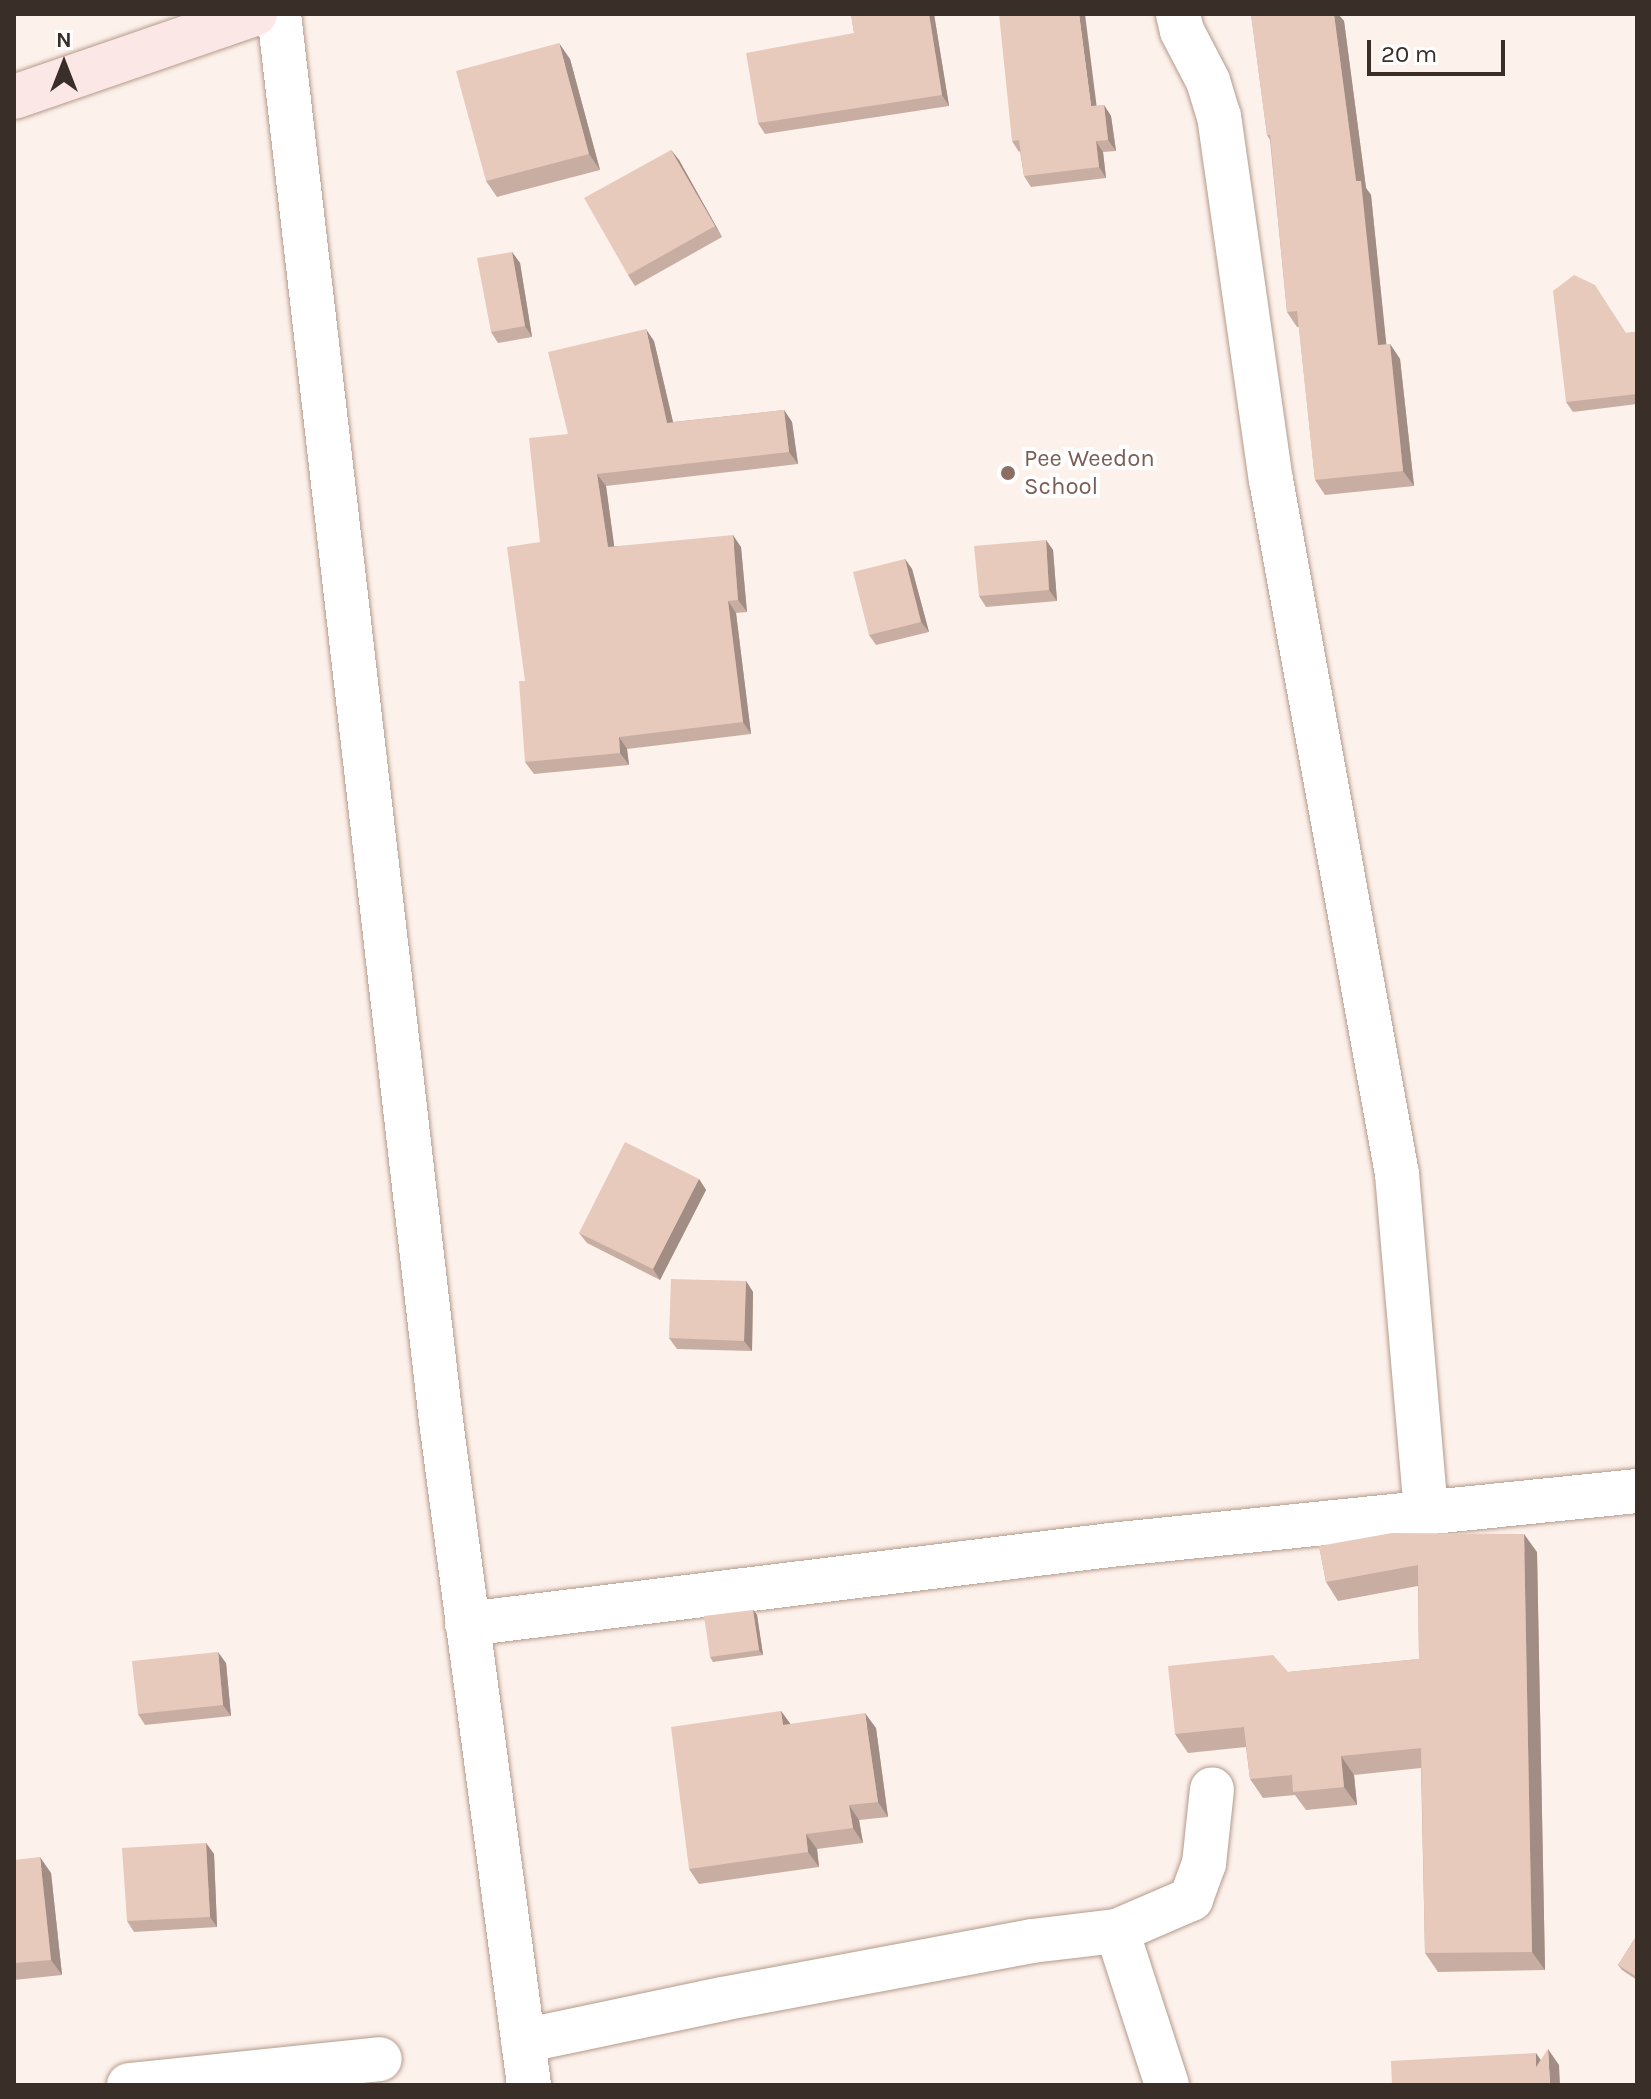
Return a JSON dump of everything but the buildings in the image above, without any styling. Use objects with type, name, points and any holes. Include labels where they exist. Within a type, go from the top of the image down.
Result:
[{"type":"main road","points":[[14,97],[255,14]]},
{"type":"street","points":[[279,14],[467,1624],[529,2085]]},
{"type":"street","points":[[1178,14],[1182,31],[1208,81],[1219,116],[1271,480],[1397,1174],[1426,1513]]},
{"type":"street","points":[[467,1624],[1110,1545],[1637,1491]]},
{"type":"street","points":[[523,2041],[722,1999],[1032,1941],[1117,1931],[1191,1899],[1204,1864],[1212,1789]]},
{"type":"street","points":[[1117,1931],[1167,2085]]},
{"type":"street","points":[[129,2085],[380,2059]]},
{"type":"place","name":"Pee Weedon School","points":[[1008,473]]}]
